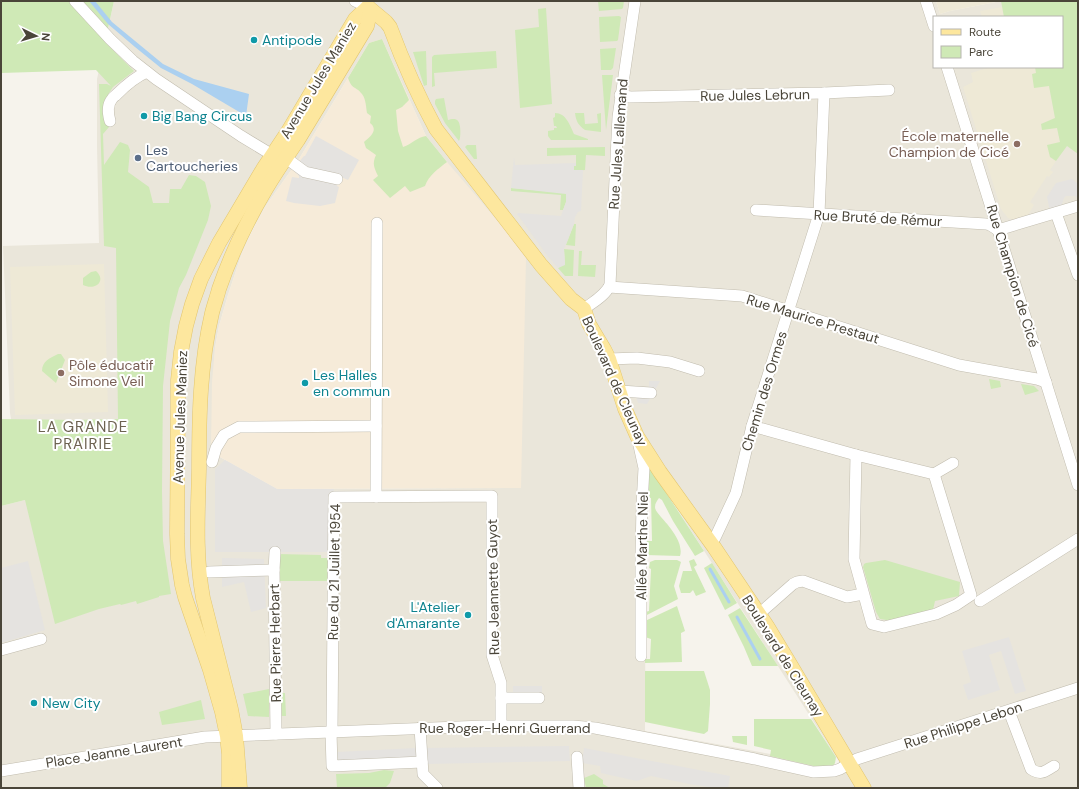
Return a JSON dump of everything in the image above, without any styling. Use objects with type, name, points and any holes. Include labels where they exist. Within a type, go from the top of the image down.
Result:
[{"type":"main road","name":"Avenue Jules Maniez","points":[[229,788],[231,710],[200,580],[198,546],[207,455],[201,383],[206,340],[212,311],[227,266],[243,230],[265,190],[280,158],[287,134],[364,3]]},
{"type":"main road","name":"Boulevard de Cleunay","points":[[364,3],[390,27],[404,62],[436,129],[541,265],[571,299],[584,308],[589,324],[609,359],[637,436],[660,472],[759,614],[788,659],[864,788]]},
{"type":"main road","name":"Avenue Jules Maniez","points":[[240,788],[231,736],[185,597],[179,566],[177,534],[179,366],[186,326],[201,279],[225,233],[263,169],[280,158]]},
{"type":"street","points":[[75,1],[110,39],[156,80],[241,136],[304,172],[337,179]]},
{"type":"street","name":"Rue Jules Lallemand","points":[[609,287],[618,117],[634,1]]},
{"type":"street","points":[[926,1],[933,23]]},
{"type":"street","name":"Rue Champion de Cicé","points":[[947,68],[1078,485]]},
{"type":"street","points":[[110,121],[108,114],[111,100],[132,80],[147,72]]},
{"type":"street","name":"Rue Jules Lebrun","points":[[620,95],[630,97],[824,93],[889,90]]},
{"type":"street","name":"Chemin des Ormes","points":[[710,542],[714,538],[736,492],[752,426],[819,214],[824,93]]},
{"type":"street","points":[[998,230],[1078,206]]},
{"type":"street","name":"Rue Bruté de Rémur","points":[[756,210],[986,224],[998,230]]},
{"type":"street","points":[[1056,213],[1078,275]]},
{"type":"street","points":[[376,496],[377,223]]},
{"type":"street","points":[[584,308],[598,299],[609,287]]},
{"type":"street","name":"Rue Maurice Prestaut","points":[[609,287],[742,296],[959,365],[1037,379],[1046,382]]},
{"type":"street","points":[[609,359],[637,358],[670,362],[699,371]]},
{"type":"street","points":[[620,391],[651,393]]},
{"type":"street","points":[[207,455],[216,448],[224,435],[239,427],[376,426]]},
{"type":"street","points":[[752,426],[856,455],[934,474],[953,463]]},
{"type":"street","name":"Allée Marthe Niel","points":[[637,436],[644,468],[641,549],[641,656]]},
{"type":"street","points":[[856,455],[854,559],[872,624],[884,627],[936,614],[956,605],[971,595],[934,474]]},
{"type":"street","name":"Rue du 21 Juillet 1954","points":[[332,732],[334,497],[492,496]]},
{"type":"street","name":"Rue Jeannette Guyot","points":[[492,496],[492,655],[501,683],[501,726]]},
{"type":"street","points":[[980,601],[1078,539]]},
{"type":"street","name":"Rue Pierre Herbart","points":[[275,552],[276,734]]},
{"type":"street","points":[[209,572],[274,570]]},
{"type":"street","points":[[759,614],[797,582],[803,581],[847,597],[864,594]]},
{"type":"street","points":[[1,650],[41,639]]},
{"type":"street","name":"Rue Philippe Lebon","points":[[849,764],[857,759],[1078,688]]},
{"type":"street","points":[[501,698],[539,698]]},
{"type":"street","points":[[1009,711],[1031,769],[1042,773],[1054,766]]},
{"type":"street","name":"Rue Roger-Henri Guerrand","points":[[231,736],[420,728],[573,726],[595,728],[755,759],[813,772],[840,770],[849,764]]},
{"type":"street","points":[[420,728],[423,774],[437,788]]},
{"type":"street","points":[[332,732],[332,766],[422,762]]},
{"type":"street","name":"Place Jeanne Laurent","points":[[1,771],[205,737],[231,736]]},
{"type":"street","points":[[577,757],[579,788]]},
{"type":"shaded area","points":[[114,1],[936,1],[940,14],[1001,1],[1078,1],[1078,788],[1,788],[1,506],[25,500],[10,413],[3,246],[99,243],[97,79]],"holes":[[[382,39],[426,136],[447,162],[521,488],[277,489],[211,452],[215,348],[219,326],[242,253],[265,207],[299,159],[369,43]],[[649,465],[842,766],[842,767],[645,731],[646,475]]]},
{"type":"shaded area","points":[[936,1],[1001,1],[940,14]]},
{"type":"shaded area","points":[[1002,7],[1004,16],[982,16],[980,11]]},
{"type":"shaded area","name":"Les Halles en commun","points":[[382,39],[426,136],[514,240],[526,258],[521,488],[277,489],[211,452],[212,382],[215,348],[219,326],[242,253],[265,207],[299,159],[369,43]]},
{"type":"shaded area","name":"École maternelle Champion de Cicé","points":[[988,68],[1035,68],[1036,73],[1032,74],[1049,85],[1055,118],[1041,124],[1057,128],[1060,142],[1050,157],[1056,161],[1050,170],[1053,172],[1049,177],[1047,176],[1030,202],[1034,205],[1028,215],[1015,220],[1008,218],[1001,209],[963,87],[973,82],[971,73]]},
{"type":"shaded area","points":[[316,136],[359,160],[348,180],[341,177],[337,186],[339,187],[335,203],[320,206],[286,201],[292,177],[299,178],[295,172],[301,164],[299,162],[305,156]]},
{"type":"shaded area","points":[[514,157],[515,165],[576,163],[574,170],[583,170],[581,211],[578,212],[575,217],[574,224],[564,249],[565,265],[558,268],[517,214],[561,216],[566,202],[566,194],[511,188]]},
{"type":"shaded area","points":[[1072,179],[1078,184],[1078,198],[1075,196],[1066,196],[1060,210],[1050,212],[1047,197],[1056,183]]},
{"type":"shaded area","name":"Pôle éducatif Simone Veil","points":[[104,264],[108,412],[15,415],[10,267]]},
{"type":"shaded area","points":[[649,381],[660,381],[647,404],[638,403],[633,388],[649,388]]},
{"type":"shaded area","points":[[225,460],[277,489],[334,489],[334,552],[215,552],[215,469]]},
{"type":"shaded area","points":[[222,558],[264,559],[266,608],[251,612],[244,582],[222,587]]},
{"type":"shaded area","points":[[28,561],[45,630],[1,643],[1,568]]},
{"type":"shaded area","points":[[1009,637],[1026,691],[1015,694],[1001,651],[989,655],[1000,690],[968,700],[963,685],[971,682],[962,651]]},
{"type":"shaded area","points":[[513,686],[542,686],[542,703],[513,702]]},
{"type":"shaded area","points":[[569,746],[570,761],[426,764],[425,748]]},
{"type":"shaded area","points":[[416,748],[416,766],[338,770],[337,752]]},
{"type":"shaded area","points":[[584,748],[730,776],[728,788],[716,788],[689,784],[651,776],[637,781],[601,773],[600,766],[582,763]]},
{"type":"green space","points":[[1,1],[114,1],[105,42],[134,71],[113,87],[105,102],[109,127],[103,134],[104,165],[120,142],[128,145],[130,150],[128,172],[149,187],[153,203],[169,203],[170,189],[181,189],[189,175],[196,176],[205,182],[211,206],[208,220],[186,275],[179,288],[170,321],[163,386],[163,541],[171,594],[159,596],[137,604],[136,601],[99,609],[55,624],[25,500],[1,506],[1,419],[118,419],[116,248],[104,246],[99,84],[107,84],[111,86],[96,70],[1,73]]},
{"type":"green space","points":[[598,1],[624,1],[622,9],[599,11]]},
{"type":"green space","points":[[1001,1],[1078,1],[1078,154],[1067,146],[1056,161],[1050,157],[1047,145],[1060,142],[1057,128],[1042,130],[1041,124],[1055,118],[1049,86],[1034,88],[1032,74],[1036,73],[1035,68],[1063,68],[1063,16],[1004,16]]},
{"type":"green space","points":[[546,8],[552,104],[520,108],[515,30],[539,27],[538,9]]},
{"type":"green space","points":[[599,17],[621,17],[618,40],[600,42]]},
{"type":"green space","points":[[382,39],[409,100],[402,107],[396,110],[398,131],[403,147],[426,136],[447,162],[431,175],[425,186],[410,192],[405,186],[390,198],[373,180],[378,176],[374,166],[376,155],[366,148],[364,142],[371,136],[374,128],[370,123],[371,116],[367,113],[366,103],[363,96],[351,84],[348,78],[369,43]]},
{"type":"green space","points":[[616,48],[613,68],[611,70],[601,70],[600,49]]},
{"type":"green space","points":[[426,51],[427,85],[424,86],[413,52]]},
{"type":"green space","points":[[496,51],[497,68],[434,73],[435,86],[432,87],[432,57],[434,55]]},
{"type":"green space","points":[[602,75],[613,75],[606,130]]},
{"type":"green space","points":[[444,98],[448,120],[455,119],[460,125],[459,141],[445,123],[435,104],[436,99]]},
{"type":"green space","points":[[555,113],[565,117],[574,134],[588,140],[551,140],[548,136],[548,131],[557,128],[554,126],[553,118],[555,117]]},
{"type":"green space","points":[[575,113],[584,113],[585,124],[598,123],[597,114],[601,113],[601,132],[585,130],[578,123]]},
{"type":"green space","points":[[467,145],[476,145],[477,159],[474,159],[465,147]]},
{"type":"green space","points":[[605,147],[605,156],[586,155],[585,170],[574,171],[574,166],[576,166],[576,155],[547,156],[547,148]]},
{"type":"green space","points":[[511,188],[566,193],[566,202],[563,210],[560,210],[561,195],[511,191]]},
{"type":"green space","points":[[574,224],[576,224],[575,246],[566,245]]},
{"type":"green space","points":[[564,249],[574,250],[573,276],[565,276],[558,268],[565,264]]},
{"type":"green space","points":[[579,251],[582,251],[581,265],[596,265],[595,277],[578,276]]},
{"type":"green space","points":[[96,271],[100,278],[98,284],[92,287],[83,285],[83,278],[91,272]]},
{"type":"green space","points":[[61,354],[65,360],[56,383],[42,371],[42,368],[49,358]]},
{"type":"green space","points":[[989,379],[1000,381],[1001,387],[991,389]]},
{"type":"green space","points":[[1021,384],[1034,386],[1039,391],[1025,395]]},
{"type":"green space","points":[[648,465],[704,551],[695,556],[662,500],[659,498],[655,504],[656,510],[675,535],[680,546],[680,556],[646,555],[646,541],[652,541],[651,498],[646,497]]},
{"type":"green space","points":[[277,554],[321,555],[321,558],[328,558],[329,581],[276,581]]},
{"type":"green space","points":[[694,559],[697,565],[694,567],[706,592],[696,596],[693,590],[690,593],[681,593],[679,586],[683,571],[692,571],[689,561]]},
{"type":"green space","points":[[655,560],[677,560],[681,562],[674,586],[678,599],[645,616],[645,612],[649,611],[650,562]]},
{"type":"green space","points":[[885,560],[960,582],[959,596],[935,601],[933,610],[893,621],[880,619],[876,612],[863,567],[866,563]]},
{"type":"green space","points":[[712,563],[737,603],[725,610],[704,568]]},
{"type":"green space","points":[[677,606],[685,631],[681,633],[682,662],[645,663],[645,659],[650,659],[651,639],[645,637],[645,621]]},
{"type":"green space","points":[[740,608],[778,666],[752,666],[728,615]]},
{"type":"green space","points":[[645,671],[704,671],[710,690],[708,731],[704,734],[645,722]]},
{"type":"green space","points":[[269,689],[269,717],[248,716],[243,694]]},
{"type":"green space","points":[[279,693],[285,693],[286,716],[280,716]]},
{"type":"green space","points":[[201,700],[205,719],[162,725],[159,712]]},
{"type":"green space","points":[[754,719],[811,719],[836,757],[835,763],[833,766],[818,767],[770,756],[771,750],[754,746]]},
{"type":"green space","points":[[732,736],[747,736],[747,745],[733,742]]},
{"type":"green space","points":[[384,770],[394,771],[390,783],[385,788],[337,788],[336,774],[369,773]]},
{"type":"green space","points":[[594,774],[603,780],[603,784],[610,788],[586,788],[584,778]]},
{"type":"water","points":[[89,1],[95,1],[112,22],[163,64],[194,79],[249,94],[246,116],[192,84],[161,68],[108,24]]},
{"type":"waterway","points":[[710,569],[729,602]]},
{"type":"waterway","points":[[737,617],[760,659]]},
{"type":"place","name":"Antipode","points":[[254,40]]},
{"type":"place","name":"Big Bang Circus","points":[[144,116]]},
{"type":"place","name":"École maternelle Champion de Cicé","points":[[1017,144]]},
{"type":"place","name":"Les Cartoucheries","points":[[138,158]]},
{"type":"place","name":"Pôle éducatif Simone Veil","points":[[61,373]]},
{"type":"place","name":"Les Halles en commun","points":[[305,383]]},
{"type":"place","name":"L'Atelier d'Amarante","points":[[468,615]]},
{"type":"place","name":"New City","points":[[34,703]]},
{"type":"district","name":"LA GRANDE PRAIRIE","points":[[83,436]]}]
